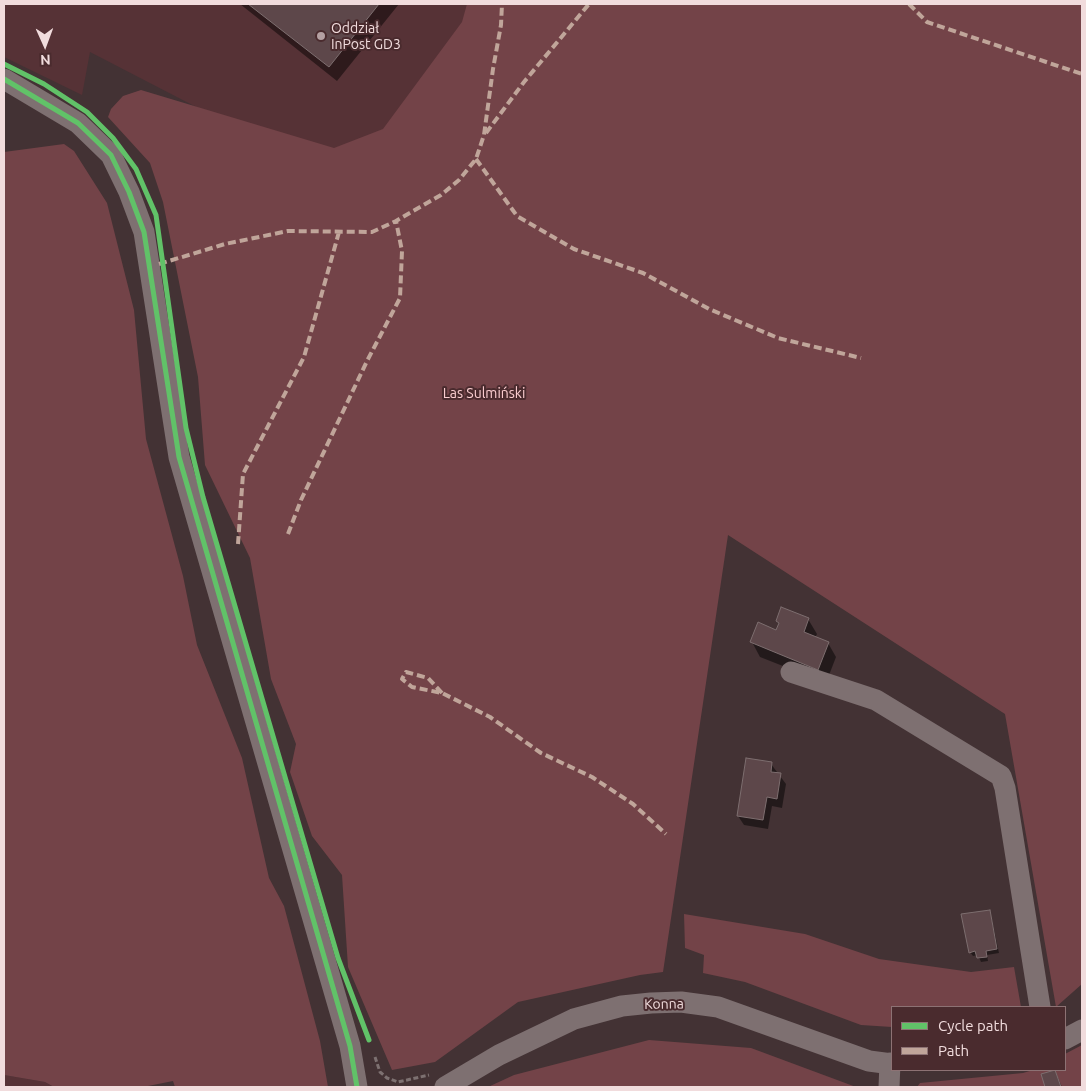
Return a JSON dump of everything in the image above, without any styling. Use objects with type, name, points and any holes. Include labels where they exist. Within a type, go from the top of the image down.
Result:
[{"type":"street","points":[[4,79],[78,123],[110,155],[129,192],[144,232],[179,457],[350,1046],[357,1087]]},
{"type":"street","points":[[791,672],[876,700],[1000,776],[1006,788],[1040,1006]]},
{"type":"street","name":"Konna","points":[[445,1087],[499,1055],[574,1018],[622,1006],[651,1002],[680,1002],[718,1007],[869,1061],[891,1064]]},
{"type":"street","points":[[1066,1038],[1082,1030]]},
{"type":"street","points":[[889,1087],[891,1064]]},
{"type":"shaded area","points":[[4,4],[491,4],[401,213],[90,52],[82,95],[4,57]]},
{"type":"shaded area","points":[[4,1075],[45,1082],[54,1087],[4,1087]]},
{"type":"green space","name":"Las Sulmiński","points":[[467,4],[1082,4],[1082,984],[1057,1006],[1005,714],[728,535],[663,972],[640,975],[518,1002],[435,1062],[392,1070],[348,967],[342,875],[312,836],[290,772],[296,744],[271,679],[250,558],[205,465],[198,377],[163,202],[150,163],[108,117],[111,109],[123,96],[141,90],[334,148],[383,129],[462,22]]},
{"type":"green space","points":[[64,144],[74,151],[107,203],[134,310],[146,439],[183,576],[197,645],[242,758],[269,878],[284,906],[320,1041],[328,1087],[175,1087],[173,1081],[143,1087],[54,1087],[45,1082],[4,1075],[4,152]]},
{"type":"green space","points":[[684,914],[805,934],[879,959],[971,972],[1014,967],[1021,1006],[891,1006],[891,1027],[861,1025],[745,982],[703,973],[704,955],[685,948]]},
{"type":"green space","points":[[649,1040],[751,1048],[856,1087],[488,1087],[514,1075]]},
{"type":"green space","points":[[1082,1045],[1082,1087],[917,1087],[920,1083],[1030,1071],[1066,1071],[1066,1053]]},
{"type":"building","name":"Oddział InPost GD3","points":[[248,4],[379,4],[329,67]]},
{"type":"building","points":[[781,607],[809,618],[804,632],[829,642],[818,670],[750,642],[758,622],[776,630],[779,623],[776,621]]},
{"type":"building","points":[[746,758],[772,762],[771,772],[781,773],[777,799],[767,797],[763,820],[737,816]]},
{"type":"building","points":[[990,910],[997,949],[986,951],[987,957],[977,958],[975,951],[969,953],[961,914]]},
{"type":"building","points":[[1055,1071],[1061,1087],[1045,1087],[1041,1074]]},
{"type":"marked path","points":[[159,264],[225,244],[288,231],[372,232],[396,221],[441,195],[459,180],[476,159],[484,135],[501,25],[502,4]]},
{"type":"marked path","points":[[486,133],[524,82],[589,4]]},
{"type":"marked path","points":[[909,4],[927,22],[1082,74]]},
{"type":"marked path","points":[[476,159],[517,216],[574,249],[643,273],[709,309],[778,338],[861,358]]},
{"type":"marked path","points":[[288,534],[301,500],[367,361],[400,298],[402,251],[396,221]]},
{"type":"marked path","points":[[238,544],[243,474],[304,357],[339,232]]},
{"type":"marked path","points":[[442,693],[428,678],[406,672],[402,679],[412,687],[442,693],[490,717],[541,753],[592,777],[633,804],[666,834]]},
{"type":"cycle path","points":[[4,64],[44,84],[87,112],[113,138],[136,169],[156,215],[186,428],[203,497],[338,958],[369,1040]]},
{"type":"cycle path","points":[[4,79],[78,123],[111,155],[129,192],[144,232],[179,457],[350,1046],[357,1087]]},
{"type":"place","name":"Oddział InPost GD3","points":[[321,36]]}]
